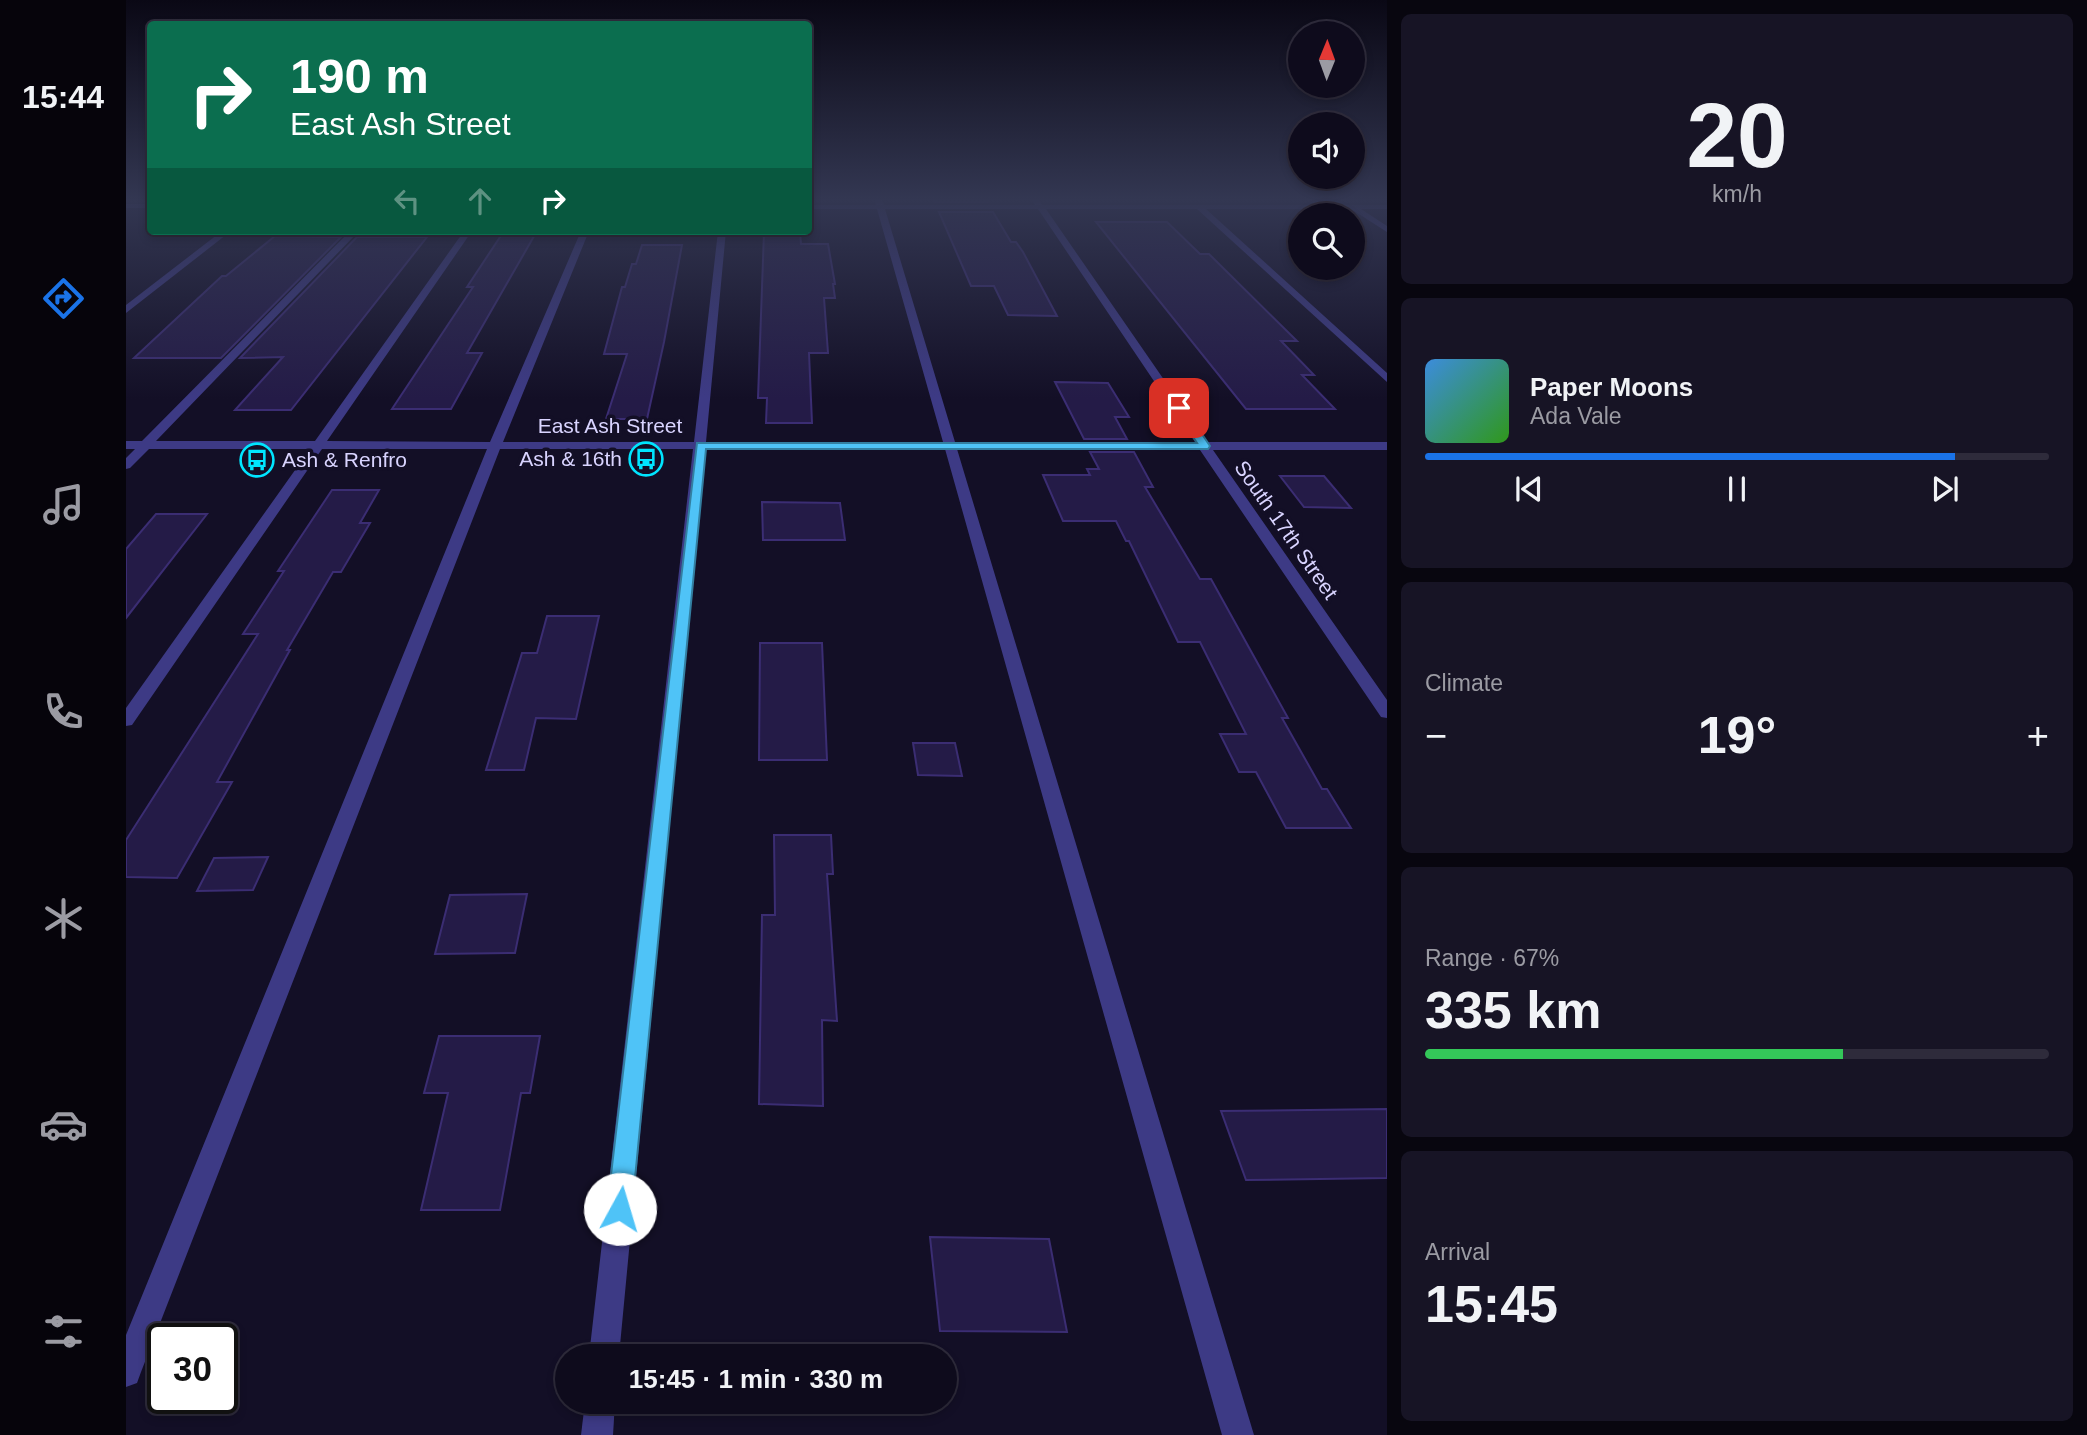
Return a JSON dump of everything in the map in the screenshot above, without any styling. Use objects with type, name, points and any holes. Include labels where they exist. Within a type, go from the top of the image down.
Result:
[{"type":"street","points":[[126,310],[184,265]]},
{"type":"street","points":[[126,465],[322,265]]},
{"type":"street","points":[[126,721],[444,265]]},
{"type":"street","points":[[126,1372],[496,445],[571,265]]},
{"type":"street","points":[[605,1344],[719,265]]},
{"type":"street","points":[[898,265],[1238,1435]]},
{"type":"street","name":"South 17th Street","points":[[1080,265],[1387,713]]},
{"type":"street","points":[[1263,265],[1387,379]]},
{"type":"street","points":[[126,298],[141,298]]},
{"type":"street","name":"East Ash Street","points":[[126,445],[1387,446]]},
{"type":"street","points":[[597,1435],[599,1414]]},
{"type":"building","points":[[240,265],[313,265],[221,358],[134,358],[222,276],[226,276]]},
{"type":"building","points":[[330,265],[405,265],[291,410],[235,410],[283,357],[240,358]]},
{"type":"building","points":[[482,265],[518,265],[467,353],[482,353],[451,409],[392,409],[473,287],[467,287]]},
{"type":"building","points":[[632,265],[678,265],[647,419],[606,419],[627,354],[604,354],[622,287],[625,287]]},
{"type":"building","points":[[763,265],[832,265],[835,298],[824,298],[828,353],[809,353],[812,423],[766,423],[767,398],[758,398]]},
{"type":"building","points":[[962,265],[1030,265],[1057,316],[1008,315],[994,286],[971,286]]},
{"type":"building","points":[[1130,265],[1220,265],[1297,341],[1281,341],[1314,375],[1302,375],[1335,409],[1246,409]]},
{"type":"building","points":[[1055,382],[1108,383],[1129,417],[1115,417],[1127,439],[1084,439]]},
{"type":"building","points":[[1090,452],[1134,452],[1153,487],[1145,487],[1200,579],[1211,579],[1288,718],[1282,718],[1322,789],[1327,789],[1351,828],[1286,828],[1256,772],[1239,772],[1220,734],[1246,734],[1200,642],[1178,642],[1129,541],[1126,541],[1116,521],[1063,521],[1043,475],[1090,475],[1087,469],[1099,469]]},
{"type":"building","points":[[1280,476],[1324,476],[1351,508],[1304,507]]},
{"type":"building","points":[[332,490],[379,490],[360,523],[370,523],[341,572],[333,572],[287,650],[290,650],[217,782],[232,782],[177,878],[126,877],[126,840],[258,634],[243,634],[284,571],[278,571]]},
{"type":"building","points":[[762,502],[840,503],[845,540],[763,540]]},
{"type":"building","points":[[156,514],[207,514],[126,618],[126,549]]},
{"type":"building","points":[[547,616],[599,616],[576,719],[536,718],[524,770],[486,770],[522,653],[537,653]]},
{"type":"building","points":[[760,643],[822,643],[827,760],[759,760]]},
{"type":"building","points":[[913,743],[955,743],[962,776],[918,775]]},
{"type":"building","points":[[774,835],[831,835],[833,874],[827,874],[837,1021],[822,1020],[823,1106],[759,1104],[762,915],[775,915]]},
{"type":"building","points":[[268,857],[253,890],[197,891],[214,858]]},
{"type":"building","points":[[527,894],[515,953],[435,954],[450,895]]},
{"type":"building","points":[[439,1036],[540,1036],[530,1093],[521,1093],[500,1210],[421,1210],[448,1093],[424,1093]]},
{"type":"building","points":[[1387,1109],[1387,1178],[1246,1180],[1221,1111]]},
{"type":"building","points":[[930,1237],[1049,1239],[1067,1332],[940,1331]]},
{"type":"place","name":"Ash & 16th","points":[[646,459]]},
{"type":"place","name":"Ash & Renfro","points":[[257,460]]},
{"type":"route","points":[[620,1209],[701,446],[1204,446],[1179,408]]}]
